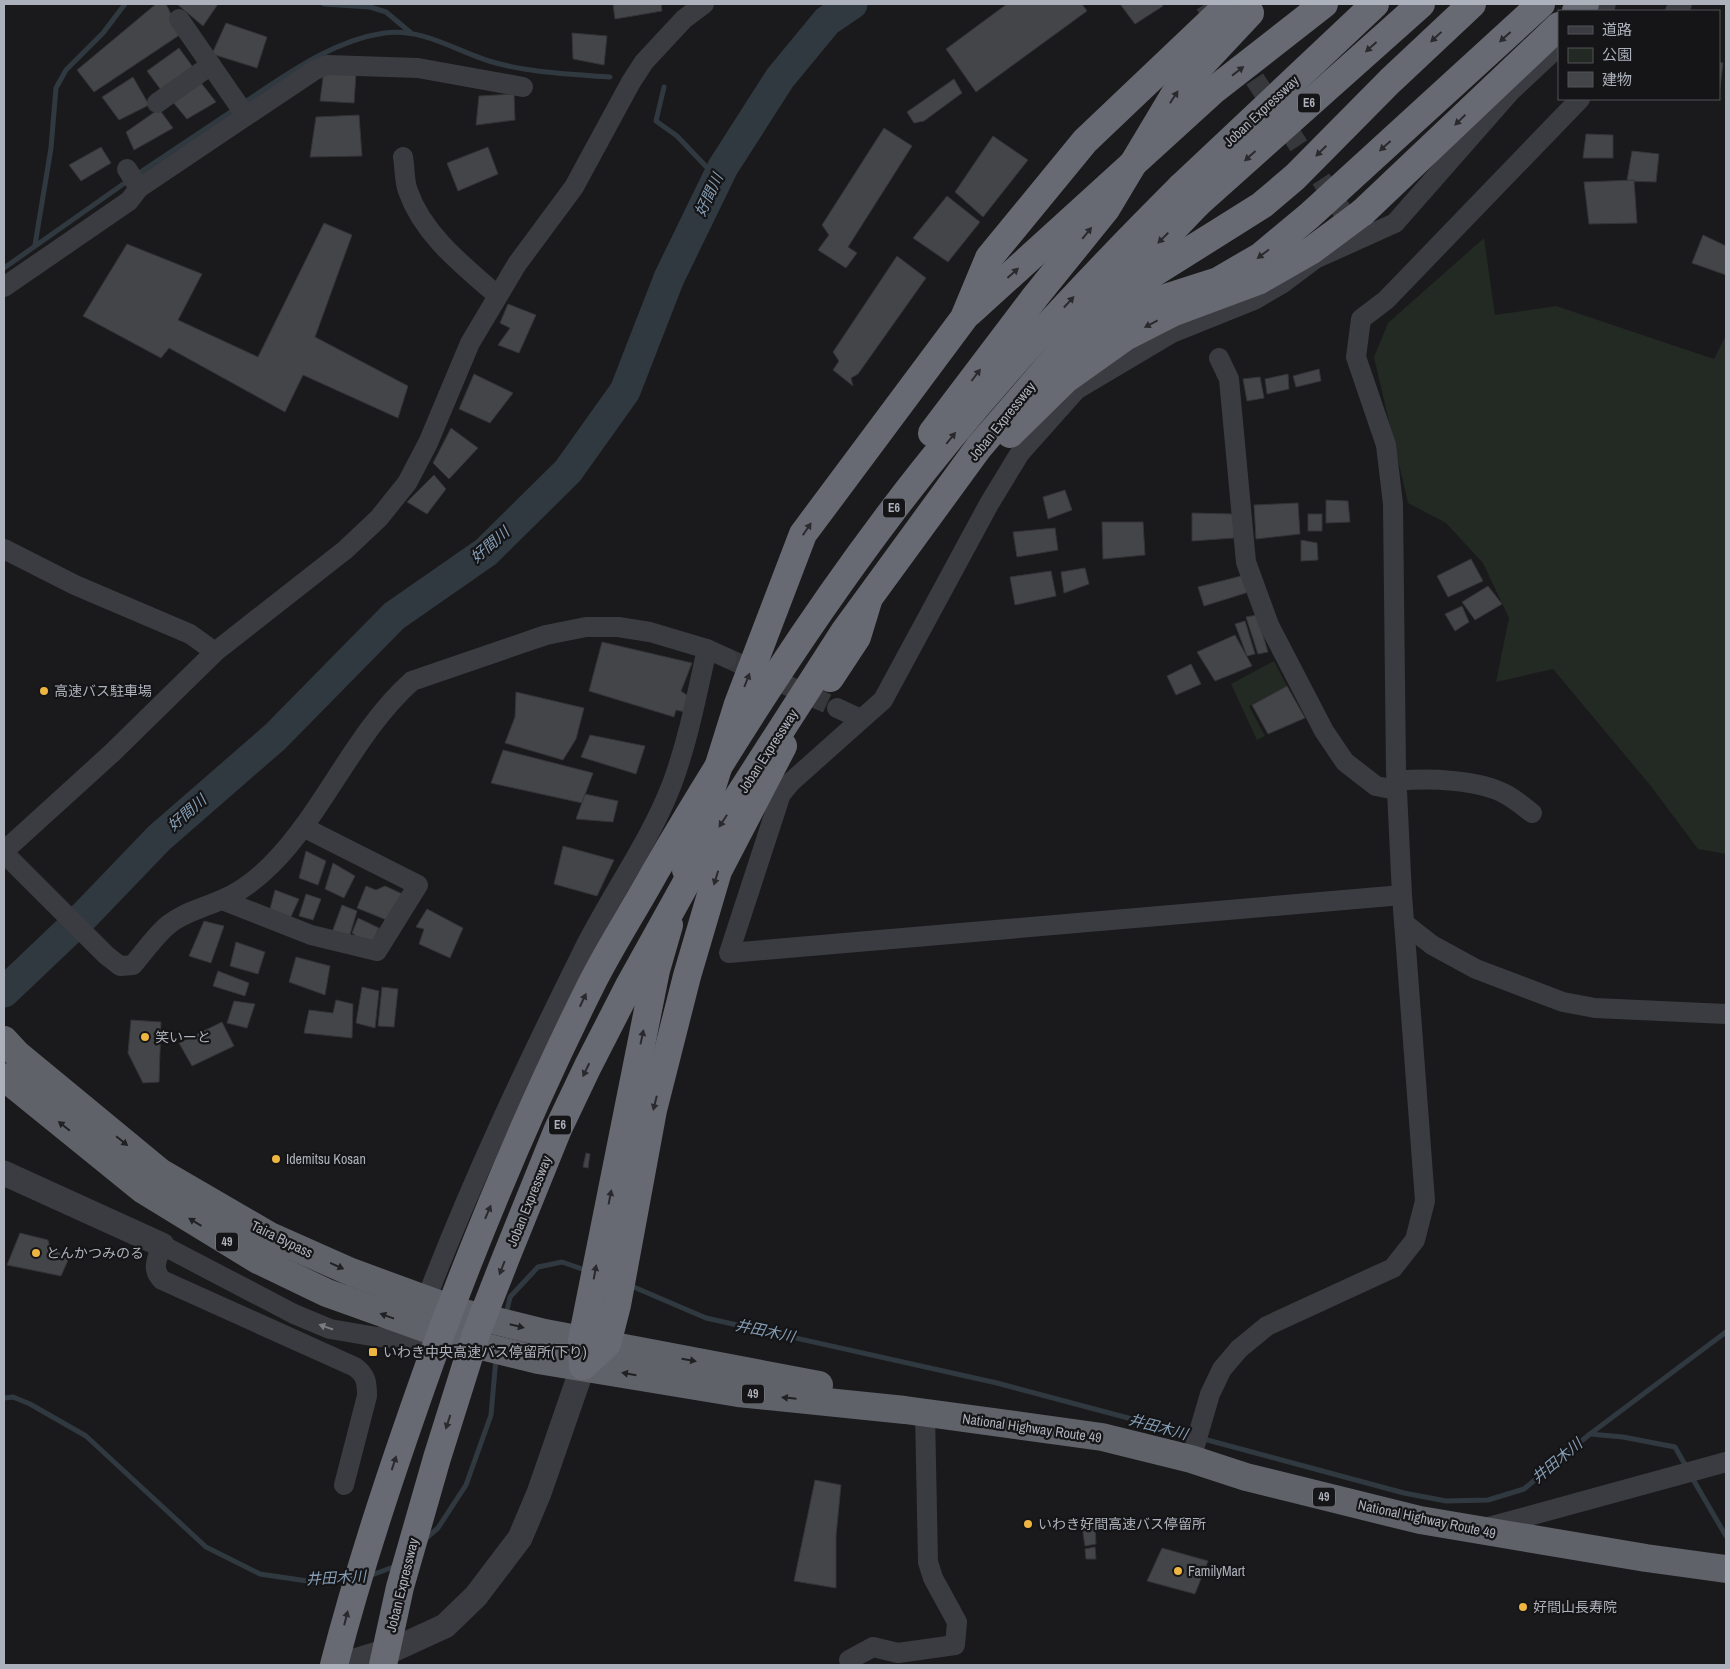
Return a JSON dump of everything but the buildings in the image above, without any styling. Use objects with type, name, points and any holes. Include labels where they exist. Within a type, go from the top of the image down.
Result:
[{"type":"highway","points":[[591,1350],[617,1305],[613,1247],[656,970],[738,704],[802,534],[964,318],[1214,90],[1324,4]]},
{"type":"highway","name":"Joban Expressway","points":[[383,1665],[400,1586],[437,1458],[476,1334],[562,1120],[630,984],[709,842],[844,632],[979,447],[1042,371],[1144,257],[1189,195],[1375,4]]},
{"type":"highway","name":"Joban Expressway","points":[[334,1665],[356,1580],[399,1448],[470,1254],[527,1119],[592,981],[702,791],[753,708],[803,634],[894,510],[953,435],[1064,307],[1189,195],[1421,4]]},
{"type":"highway","points":[[591,1350],[590,1300],[613,1247],[653,1110],[687,976],[718,871],[782,748],[857,638],[879,565],[959,456],[1073,323],[1253,210],[1275,194],[1295,177],[1390,81],[1472,4]]},
{"type":"highway","points":[[1048,354],[1140,306],[1218,281],[1261,256],[1309,216],[1541,4]]},
{"type":"highway","points":[[964,318],[989,258],[1085,141],[1246,7]]},
{"type":"highway","points":[[803,634],[916,454],[1035,297],[1106,209],[1176,92],[1246,7]]},
{"type":"highway","points":[[899,557],[992,452],[1066,379],[1125,337],[1172,313],[1258,281],[1312,250],[1359,227],[1558,27]]},
{"type":"highway","name":"Taira Bypass","points":[[8,1057],[160,1172],[270,1236],[351,1272],[426,1300],[460,1312],[545,1332],[591,1350]]},
{"type":"highway","name":"Taira Bypass","points":[[8,1057],[142,1190],[258,1260],[327,1293],[384,1315],[472,1344],[538,1360],[591,1350]]},
{"type":"highway","name":"National Highway Route 49","points":[[591,1350],[738,1393],[925,1413],[1193,1453],[1246,1477],[1420,1520],[1726,1569]]},
{"type":"street","points":[[704,4],[684,19],[644,62],[574,187],[517,264],[470,343],[428,443],[407,483],[379,518],[345,550],[215,652],[8,856],[106,955],[120,966],[133,965],[168,925],[190,912],[240,891],[271,865],[303,828],[371,725],[412,681],[546,635],[586,626],[618,627],[650,632],[707,649],[726,658]]},
{"type":"street","points":[[179,19],[241,109]]},
{"type":"street","points":[[1402,895],[729,953],[781,794],[791,782],[883,700],[989,504],[1020,453],[1076,390],[1172,332],[1254,300],[1283,283],[1359,227],[1395,223],[1512,91],[1558,47]]},
{"type":"street","points":[[157,103],[211,65]]},
{"type":"street","points":[[4,287],[129,201],[134,180],[241,109],[327,65],[418,68],[523,86]]},
{"type":"street","points":[[1193,1453],[1210,1394],[1222,1369],[1239,1349],[1267,1326],[1393,1268],[1415,1240],[1425,1201],[1402,895],[1396,785],[1392,504],[1386,445],[1356,357],[1360,319],[1386,300],[1579,100]]},
{"type":"street","points":[[403,157],[408,191],[434,234],[464,267],[498,296]]},
{"type":"street","points":[[1219,358],[1229,379],[1246,562],[1269,625],[1324,731],[1345,762],[1376,786],[1396,785],[1420,779],[1483,786],[1506,794],[1532,813]]},
{"type":"street","points":[[4,548],[75,585],[190,634],[215,652]]},
{"type":"street","points":[[426,1300],[454,1227],[518,1083],[586,944],[636,856],[671,786],[687,740],[707,649]]},
{"type":"street","points":[[837,708],[861,719]]},
{"type":"street","points":[[222,900],[311,934],[377,950],[418,885],[303,828]]},
{"type":"street","points":[[1404,923],[1432,945],[1476,969],[1562,1002],[1595,1008],[1726,1014]]},
{"type":"street","points":[[5,1179],[162,1245],[294,1314],[330,1329],[385,1338],[472,1344]]},
{"type":"street","points":[[162,1245],[155,1266],[156,1274],[162,1280],[355,1366],[364,1373],[367,1383],[367,1396],[344,1485]]},
{"type":"street","points":[[342,1665],[397,1648],[445,1626],[476,1596],[520,1538],[539,1492],[591,1350]]},
{"type":"street","points":[[849,1660],[873,1647],[898,1652],[956,1645],[957,1622],[933,1578],[928,1562],[925,1413]]},
{"type":"street","points":[[1478,1530],[1726,1462]]},
{"type":"green space","points":[[1484,238],[1495,315],[1556,306],[1714,359],[1726,335],[1726,854],[1698,849],[1650,785],[1553,669],[1496,682],[1509,618],[1483,563],[1446,523],[1408,503],[1374,357],[1388,323]]},
{"type":"green space","points":[[1274,661],[1287,686],[1249,706],[1265,736],[1257,740],[1231,684]]},
{"type":"waterway","points":[[35,245],[51,148],[56,88],[66,70],[103,33],[125,4]]},
{"type":"waterway","points":[[324,4],[370,7],[386,12],[411,33]]},
{"type":"waterway","name":"好間川","points":[[4,992],[85,915],[159,838],[275,737],[394,616],[486,552],[568,471],[625,391],[669,278],[723,167],[780,78],[827,21],[852,4]]},
{"type":"waterway","points":[[242,104],[292,71],[327,51],[364,37],[384,33],[398,32],[425,37],[489,61],[519,68],[610,77]]},
{"type":"waterway","points":[[664,87],[656,121],[677,136],[717,178]]},
{"type":"waterway","points":[[136,175],[235,109]]},
{"type":"waterway","points":[[4,268],[129,180]]},
{"type":"waterway","name":"井田木川","points":[[506,1315],[510,1297],[538,1267],[562,1262],[588,1271]]},
{"type":"waterway","name":"井田木川","points":[[629,1285],[706,1318],[997,1383],[1192,1435]]},
{"type":"waterway","name":"井田木川","points":[[1200,1438],[1404,1493],[1446,1501],[1488,1500],[1524,1489],[1590,1434],[1726,1332]]},
{"type":"waterway","name":"井田木川","points":[[424,1540],[438,1528],[466,1485],[491,1415],[496,1358]]},
{"type":"waterway","name":"井田木川","points":[[4,1398],[13,1397],[30,1404],[86,1436],[206,1547],[260,1574],[314,1582],[351,1578]]},
{"type":"waterway","points":[[1590,1434],[1623,1437],[1675,1447],[1687,1468]]},
{"type":"waterway","points":[[1691,1476],[1726,1536]]},
{"type":"waterway","name":"井田木川","points":[[369,1576],[396,1566]]},
{"type":"tunnel","points":[[1205,4],[1354,229]]},
{"type":"tunnel","points":[[727,658],[837,708]]},
{"type":"place","name":"高速バス駐車場","points":[[44,691]]},
{"type":"place","name":"笑いーと","points":[[145,1037]]},
{"type":"place","name":"Idemitsu Kosan","points":[[276,1159]]},
{"type":"place","name":"とんかつみのる","points":[[36,1253]]},
{"type":"place","name":"いわき中央高速バス停留所(下り)","points":[[373,1352]]},
{"type":"place","name":"いわき好間高速バス停留所","points":[[1028,1524]]},
{"type":"place","name":"FamilyMart","points":[[1178,1571]]},
{"type":"place","name":"好間山長寿院","points":[[1523,1607]]}]
